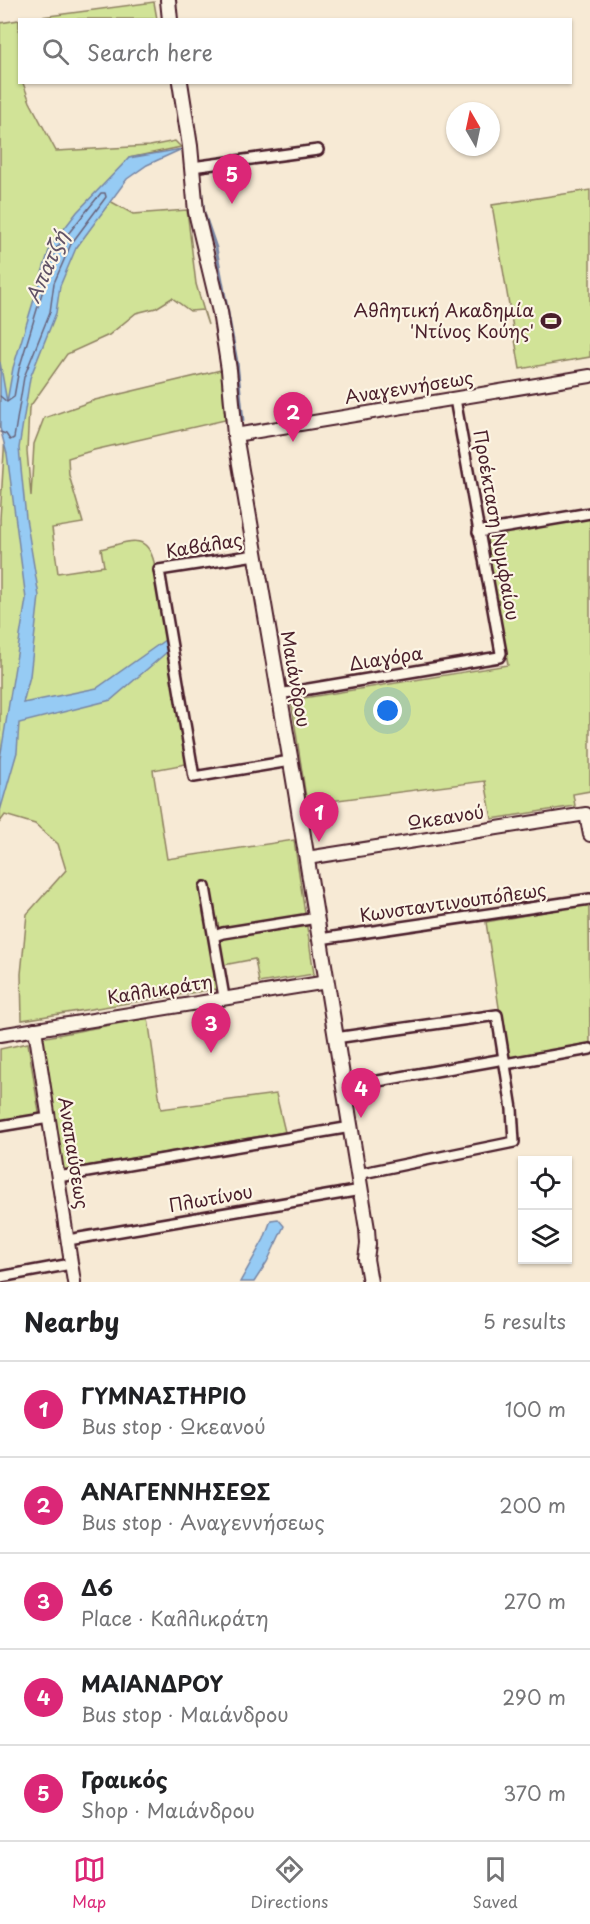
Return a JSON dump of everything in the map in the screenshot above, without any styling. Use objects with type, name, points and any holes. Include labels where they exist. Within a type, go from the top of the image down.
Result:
[{"type":"main road","points":[[168,0],[170,18]]},
{"type":"main road","name":"Μαιάνδρου","points":[[180,84],[196,212],[229,370],[235,435],[361,1190],[368,1239],[366,1259],[370,1282]]},
{"type":"street","points":[[192,167],[318,150]]},
{"type":"street","name":"Αναγεννήσεως","points":[[235,435],[590,376]]},
{"type":"street","name":"Προέκταση Νυμφαίου","points":[[455,399],[501,653],[499,657]]},
{"type":"street","points":[[478,532],[590,513]]},
{"type":"street","name":"Καβάλας","points":[[255,555],[159,570],[194,777],[290,761]]},
{"type":"street","name":"Διαγόρα","points":[[279,694],[499,657]]},
{"type":"street","points":[[588,812],[590,835]]},
{"type":"street","name":"Ωκεανού","points":[[307,858],[588,812]]},
{"type":"street","points":[[205,887],[224,997]]},
{"type":"street","name":"Κωνσταντινουπόλεως","points":[[320,939],[590,899]]},
{"type":"street","points":[[214,936],[317,918]]},
{"type":"street","name":"Καλλικράτη","points":[[0,1035],[327,982]]},
{"type":"street","points":[[336,1038],[497,1015],[512,1109],[514,1142],[358,1174]]},
{"type":"street","name":"Αναπαύσεως","points":[[35,1029],[74,1282]]},
{"type":"street","points":[[344,1087],[590,1049]]},
{"type":"street","points":[[0,1126],[49,1118]]},
{"type":"street","points":[[58,1177],[351,1127]]},
{"type":"street","name":"Πλωτίνου","points":[[68,1240],[361,1190]]},
{"type":"street","points":[[0,1277],[71,1264]]},
{"type":"green space","points":[[154,2],[157,18],[34,18]]},
{"type":"green space","points":[[18,20],[18,84],[23,84],[30,102],[56,151],[150,146],[175,141],[181,147],[129,158],[76,248],[110,201],[133,214],[187,210],[196,284],[208,325],[203,310],[190,311],[172,298],[156,308],[136,313],[109,335],[67,354],[29,408],[27,451],[31,496],[34,444],[44,418],[95,400],[221,370],[225,420],[68,458],[69,475],[83,523],[52,528],[58,573],[104,566],[101,549],[127,542],[140,542],[150,552],[154,562],[186,764],[153,770],[167,859],[294,840],[314,974],[259,983],[255,959],[213,967],[216,989],[22,1020],[21,974],[27,914],[66,870],[58,844],[35,824],[5,815],[0,822],[0,519],[5,435],[0,427],[0,23]]},
{"type":"green space","points":[[590,190],[590,357],[520,369],[492,205]]},
{"type":"green space","points":[[590,516],[590,791],[573,794],[575,806],[492,819],[485,781],[307,804],[291,700],[508,665],[485,533]]},
{"type":"green space","points":[[589,904],[590,1048],[507,1060],[486,922]]},
{"type":"green space","points":[[148,1018],[161,1109],[276,1094],[285,1132],[63,1170],[41,1038]]},
{"type":"green space","points":[[28,1043],[41,1125],[0,1132],[0,1049]]},
{"type":"water","name":"Απατζή","points":[[182,149],[147,165],[127,179],[76,248],[60,286],[56,313],[30,378],[19,448],[26,518],[39,596],[30,676],[23,703],[97,688],[165,640],[167,652],[111,700],[19,723],[17,752],[0,811],[0,759],[26,599],[7,454],[0,428],[0,362],[7,402],[13,368],[50,247],[77,212],[129,158]]},
{"type":"water","points":[[278,1219],[284,1226],[267,1262],[254,1282],[240,1282],[264,1239],[271,1220]]},
{"type":"waterway","points":[[200,180],[204,213],[216,248],[237,362],[243,421]]},
{"type":"place","name":"Γραικός","points":[[232,204]]},
{"type":"place","name":"Αθλητική Ακαδημία 'Ντίνος Κούης'","points":[[551,321]]},
{"type":"place","name":"ΑΝΑΓΕΝΝΗΣΕΩΣ","points":[[293,442]]},
{"type":"place","name":"ΓΥΜΝΑΣΤΗΡΙΟ","points":[[319,842]]},
{"type":"place","name":"Δ6","points":[[211,1053]]},
{"type":"place","name":"ΜΑΙΑΝΔΡΟΥ","points":[[361,1118]]}]
